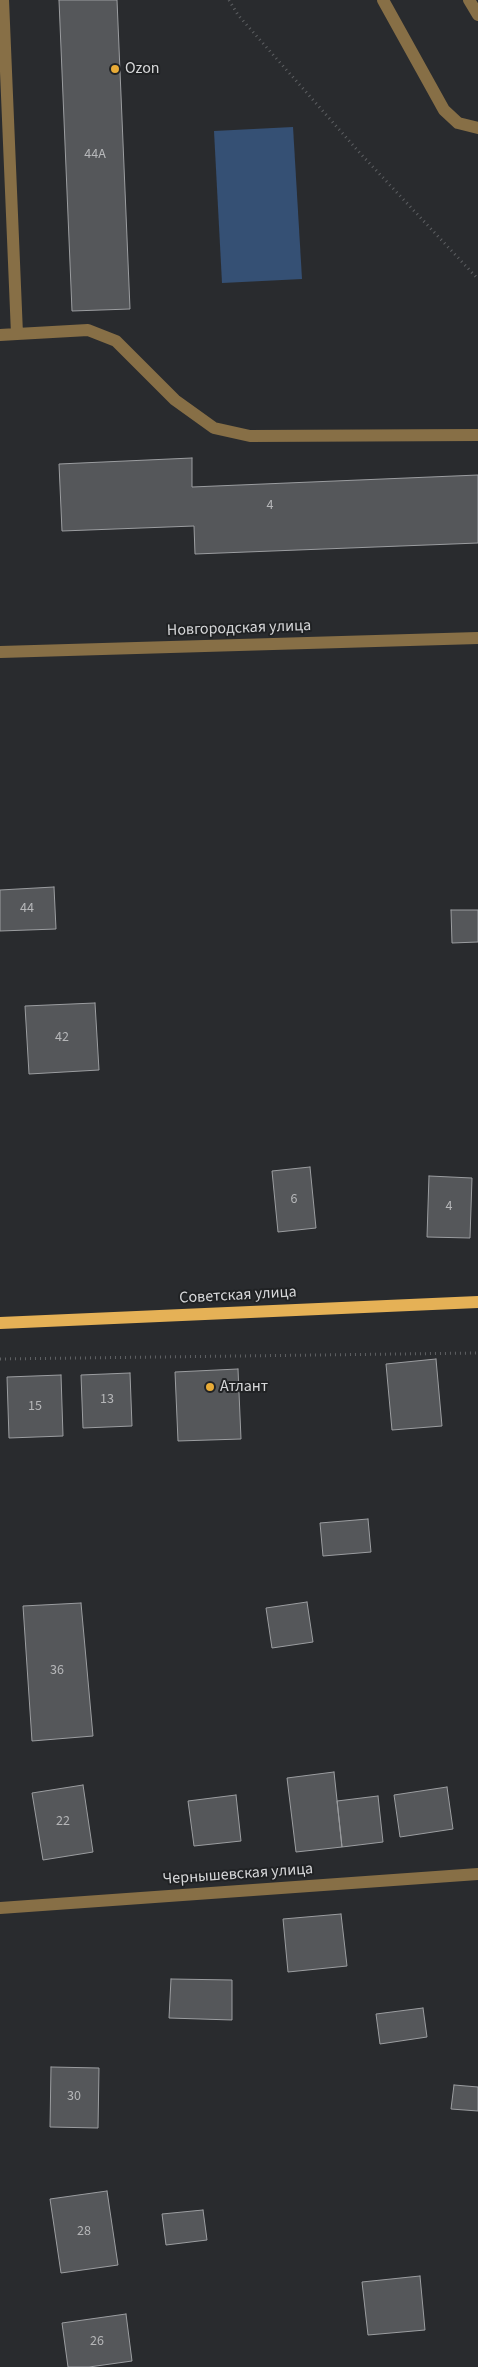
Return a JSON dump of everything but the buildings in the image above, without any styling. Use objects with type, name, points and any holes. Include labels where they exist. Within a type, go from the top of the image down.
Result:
[{"type":"main road","name":"Советская улица","points":[[0,1323],[478,1302]]},
{"type":"street","points":[[3,0],[17,334]]},
{"type":"street","points":[[383,0],[444,110],[458,123],[478,128]]},
{"type":"street","points":[[469,0],[478,15]]},
{"type":"street","points":[[0,335],[88,330],[116,341],[176,400],[214,428],[250,436],[478,435]]},
{"type":"street","name":"Новгородская улица","points":[[0,652],[478,638]]},
{"type":"street","name":"Чернышевская улица","points":[[0,1908],[478,1874]]},
{"type":"path","points":[[229,0],[238,15],[358,151],[478,279]]},
{"type":"path","points":[[0,1359],[478,1353]]},
{"type":"shaded area","points":[[293,127],[302,279],[222,283],[214,131]]},
{"type":"place","name":"Ozon","points":[[115,69]]},
{"type":"place","name":"Атлант","points":[[210,1387]]}]
